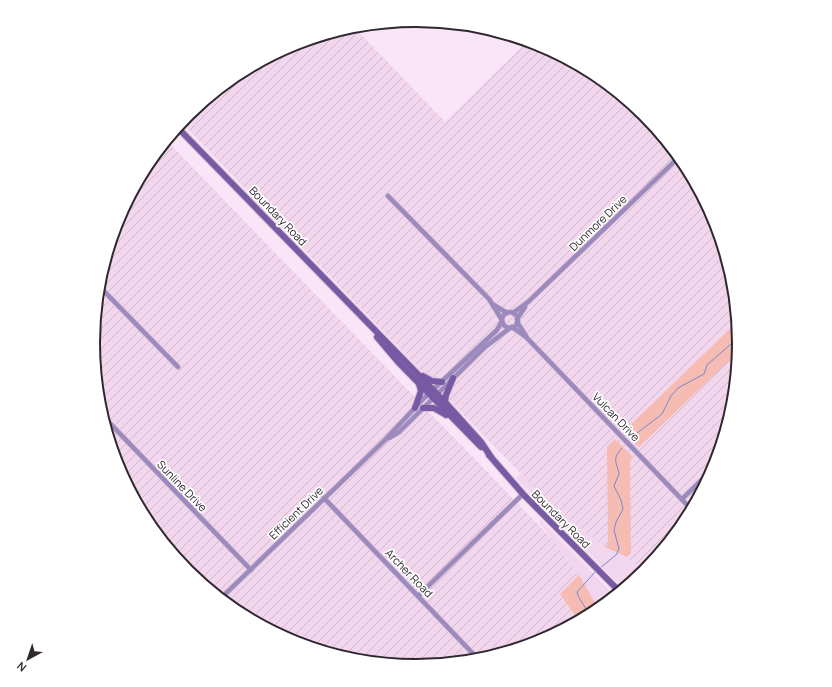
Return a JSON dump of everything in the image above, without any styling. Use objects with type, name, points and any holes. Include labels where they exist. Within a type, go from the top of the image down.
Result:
[{"type":"main road","name":"Boundary Road","points":[[182,131],[413,370],[457,423],[491,457],[523,494],[616,588]]},
{"type":"main road","name":"Boundary Road","points":[[363,319],[399,364],[419,384],[446,402],[482,442],[491,457]]},
{"type":"main road","points":[[413,370],[427,379],[438,383],[442,382]]},
{"type":"main road","points":[[446,402],[446,395],[453,378]]},
{"type":"main road","points":[[415,408],[421,391],[419,384]]},
{"type":"main road","points":[[423,408],[434,408],[457,423]]},
{"type":"street","name":"Dunmore Drive","points":[[502,320],[510,313],[528,302],[674,161]]},
{"type":"street","points":[[388,196],[489,299]]},
{"type":"street","points":[[104,291],[178,367]]},
{"type":"street","name":"Vulcan Drive","points":[[489,299],[510,313],[517,320],[526,337]]},
{"type":"street","name":"Vulcan Drive","points":[[489,299],[506,327],[511,328],[526,337],[688,505]]},
{"type":"street","name":"Dunmore Drive","points":[[511,328],[528,302]]},
{"type":"street","points":[[433,394],[442,382],[497,330],[502,320]]},
{"type":"street","points":[[433,394],[453,378],[496,336],[511,328]]},
{"type":"street","name":"Efficient Drive","points":[[224,596],[385,440],[415,408],[433,394]]},
{"type":"street","name":"Efficient Drive","points":[[385,440],[399,432],[423,408],[433,394]]},
{"type":"street","name":"Sunline Drive","points":[[110,423],[251,570]]},
{"type":"street","points":[[682,499],[701,480]]},
{"type":"street","points":[[418,596],[523,494]]},
{"type":"street","name":"Archer Road","points":[[324,498],[475,654]]},
{"type":"shaded area","points":[[359,32],[445,122],[523,46],[574,69],[609,92],[640,120],[667,151],[690,185],[708,222],[722,262],[730,302],[732,323],[732,364],[730,385],[722,425],[716,445],[700,483],[690,502],[667,536],[640,567],[627,557],[607,549],[547,501],[186,127],[223,92],[258,69],[295,51],[334,38]]},
{"type":"shaded area","points":[[170,144],[551,538],[583,580],[596,604],[556,627],[518,643],[478,654],[416,660],[354,654],[295,636],[258,618],[240,607],[223,595],[192,567],[165,536],[142,502],[132,483],[116,445],[110,425],[102,385],[100,364],[100,323],[102,302],[110,262],[116,242],[132,204],[142,185]]},
{"type":"shaded area","points":[[732,327],[732,358],[639,447],[624,431]]},
{"type":"shaded area","points":[[615,439],[632,456],[630,463],[631,553],[627,557],[605,547],[608,544],[607,447]]},
{"type":"shaded area","points":[[521,474],[547,501],[607,549],[627,557],[640,567],[620,585],[516,478]]},
{"type":"shaded area","points":[[541,520],[612,593],[596,604],[583,580],[539,522]]},
{"type":"shaded area","points":[[579,575],[596,604],[576,617],[560,594]]},
{"type":"waterway","points":[[632,437],[662,414],[671,396],[678,388],[704,374],[707,365],[732,342]]},
{"type":"waterway","points":[[600,568],[616,555],[619,549],[614,530],[616,522],[623,509],[621,500],[614,486],[619,474],[616,457],[622,448]]},
{"type":"waterway","points":[[587,610],[577,592],[596,571]]}]
